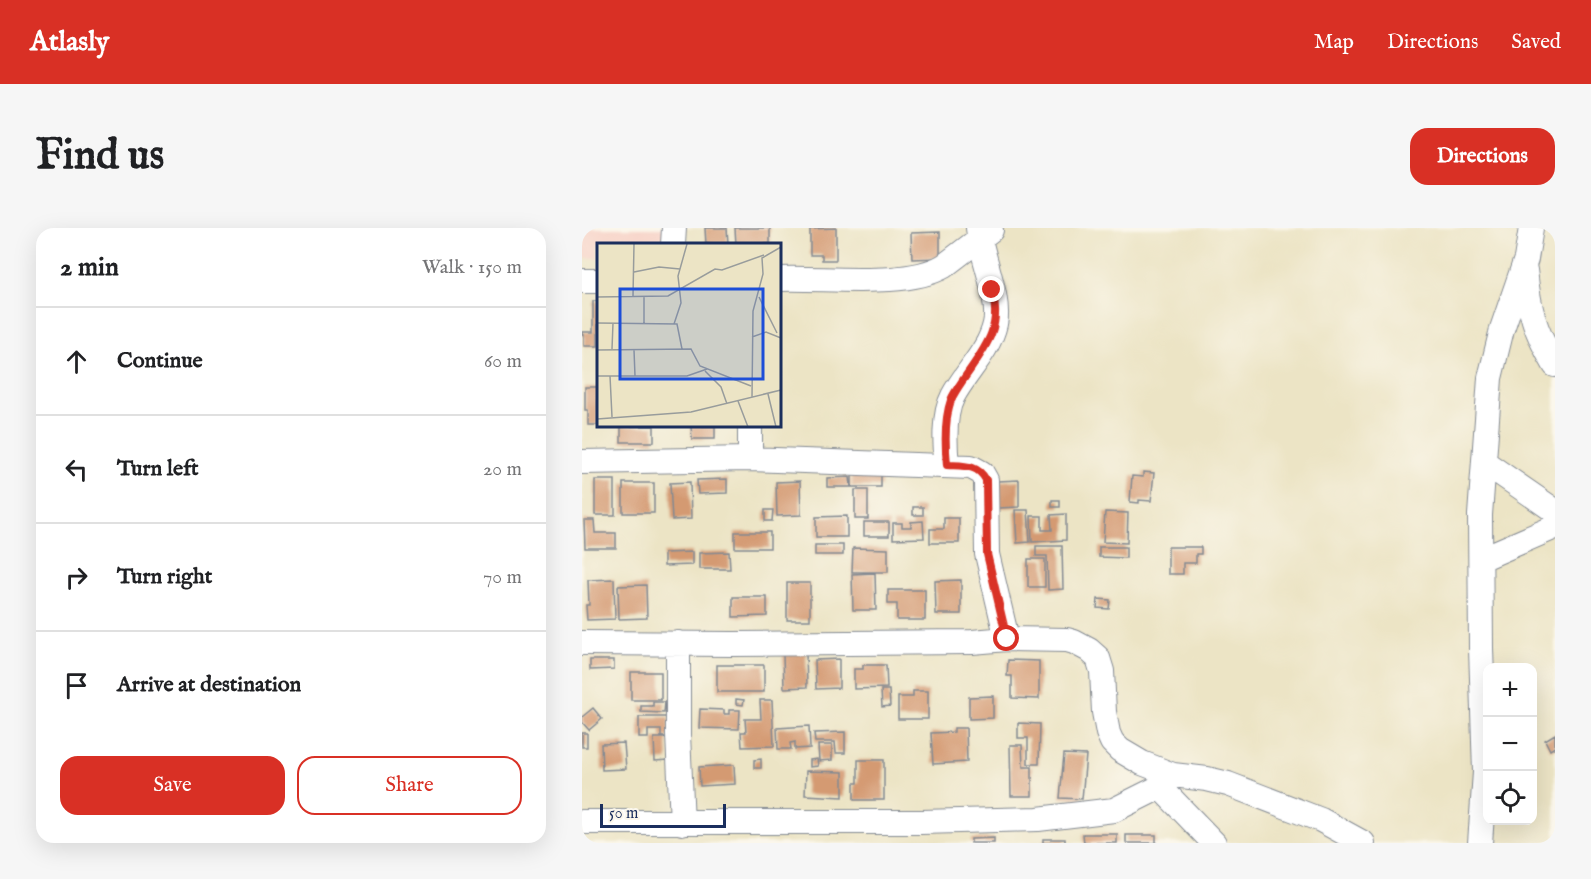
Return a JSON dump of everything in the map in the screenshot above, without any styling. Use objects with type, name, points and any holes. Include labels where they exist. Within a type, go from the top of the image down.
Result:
[{"type":"street","points":[[673,243],[674,228]]},
{"type":"street","points":[[1480,843],[1485,772],[1480,515],[1490,378],[1495,354],[1524,264],[1531,228]]},
{"type":"street","points":[[782,279],[908,278],[937,270],[984,232]]},
{"type":"street","points":[[947,465],[946,432],[952,398],[984,347],[995,323],[995,303],[984,232]]},
{"type":"street","points":[[1524,264],[1531,316],[1555,365]]},
{"type":"street","points":[[750,428],[750,459]]},
{"type":"street","points":[[582,462],[750,459],[971,466],[982,473],[986,480],[987,554],[1007,639]]},
{"type":"street","points":[[1484,462],[1555,511]]},
{"type":"street","points":[[1481,559],[1555,527]]},
{"type":"street","points":[[582,642],[678,644],[1067,640],[1089,650],[1098,658],[1105,723],[1112,742],[1120,750],[1166,781],[1214,843]]},
{"type":"street","points":[[678,644],[678,734],[682,823]]},
{"type":"street","points":[[582,822],[1047,819],[1114,810],[1166,781],[1207,778],[1321,820],[1364,843]]},
{"type":"shaded area","points":[[582,228],[664,228],[664,243],[597,243],[597,258],[582,258]]},
{"type":"building","points":[[705,228],[727,228],[728,243],[706,243]]},
{"type":"building","points":[[735,228],[770,228],[770,243],[736,243]]},
{"type":"building","points":[[836,228],[836,260],[822,260],[822,255],[810,255],[810,229]]},
{"type":"building","points":[[940,232],[940,258],[912,259],[911,233]]},
{"type":"building","points":[[593,301],[597,301],[597,346],[584,346],[582,332],[593,332]]},
{"type":"building","points":[[585,387],[597,387],[597,425],[588,425],[588,410],[585,410]]},
{"type":"building","points":[[621,428],[654,428],[654,442],[621,442]]},
{"type":"building","points":[[691,428],[715,428],[715,439],[692,439]]},
{"type":"building","points":[[1143,472],[1154,473],[1151,501],[1130,502],[1132,476],[1143,477]]},
{"type":"building","points":[[852,474],[881,474],[881,487],[852,487]]},
{"type":"building","points":[[850,477],[851,487],[827,487],[827,478]]},
{"type":"building","points":[[727,479],[727,493],[698,494],[697,480]]},
{"type":"building","points":[[595,480],[615,480],[615,515],[595,515]]},
{"type":"building","points":[[1019,480],[1019,507],[998,508],[998,481]]},
{"type":"building","points":[[800,481],[801,515],[777,516],[776,482]]},
{"type":"building","points":[[690,482],[691,519],[672,520],[670,483]]},
{"type":"building","points":[[623,483],[654,483],[654,513],[623,513]]},
{"type":"building","points":[[855,490],[868,490],[868,519],[855,519]]},
{"type":"building","points":[[1052,500],[1060,500],[1060,507],[1052,507]]},
{"type":"building","points":[[913,507],[923,507],[923,515],[913,515]]},
{"type":"building","points":[[765,510],[773,510],[772,521],[765,521]]},
{"type":"building","points":[[1015,510],[1028,510],[1030,542],[1017,543]]},
{"type":"building","points":[[1105,512],[1128,513],[1127,543],[1103,542]]},
{"type":"building","points":[[1066,514],[1066,540],[1032,542],[1031,516],[1042,516],[1042,530],[1052,530],[1051,515]]},
{"type":"building","points":[[847,516],[847,537],[816,537],[816,517]]},
{"type":"building","points":[[944,518],[959,518],[959,543],[930,543],[930,529],[944,529]]},
{"type":"building","points":[[584,520],[594,520],[595,533],[616,533],[616,548],[585,548]]},
{"type":"building","points":[[923,521],[924,538],[893,539],[893,523],[902,523],[902,527],[911,527],[911,522]]},
{"type":"building","points":[[864,522],[889,522],[889,536],[864,536]]},
{"type":"building","points":[[735,532],[770,532],[770,548],[735,548]]},
{"type":"building","points":[[815,545],[843,545],[843,555],[815,555]]},
{"type":"building","points":[[1036,546],[1062,546],[1063,589],[1048,590],[1047,556],[1036,556]]},
{"type":"building","points":[[1099,547],[1126,547],[1126,558],[1099,557]]},
{"type":"building","points":[[1168,547],[1201,547],[1201,554],[1196,554],[1196,563],[1183,563],[1183,574],[1168,574]]},
{"type":"building","points":[[853,548],[888,549],[888,572],[852,572]]},
{"type":"building","points":[[692,552],[692,565],[664,566],[664,553]]},
{"type":"building","points":[[729,552],[730,569],[699,569],[699,553]]},
{"type":"building","points":[[1028,559],[1045,559],[1045,587],[1028,587]]},
{"type":"building","points":[[875,573],[876,610],[853,610],[852,574]]},
{"type":"building","points":[[614,579],[615,619],[587,620],[588,580]]},
{"type":"building","points":[[961,580],[961,614],[936,614],[935,581]]},
{"type":"building","points":[[787,583],[810,583],[810,620],[787,620]]},
{"type":"building","points":[[646,585],[647,618],[619,619],[618,586]]},
{"type":"building","points":[[888,590],[925,590],[925,620],[897,620],[897,604],[888,604]]},
{"type":"building","points":[[733,597],[767,597],[767,616],[733,617]]},
{"type":"building","points":[[1098,599],[1110,600],[1109,609],[1097,608]]},
{"type":"building","points":[[806,653],[807,687],[784,688],[783,654]]},
{"type":"building","points":[[839,659],[839,688],[816,689],[815,660]]},
{"type":"building","points":[[590,660],[614,660],[614,669],[590,670]]},
{"type":"building","points":[[1008,660],[1039,661],[1039,699],[1012,698],[1012,676],[1007,676]]},
{"type":"building","points":[[717,665],[764,665],[764,692],[717,692]]},
{"type":"building","points":[[863,665],[886,665],[887,688],[854,689],[854,669],[863,669]]},
{"type":"building","points":[[631,672],[661,672],[661,700],[631,700]]},
{"type":"building","points":[[881,690],[889,690],[890,706],[882,707]]},
{"type":"building","points":[[913,691],[928,691],[928,719],[898,719],[898,697],[913,697]]},
{"type":"building","points":[[993,696],[993,718],[969,719],[969,697]]},
{"type":"building","points":[[736,699],[744,700],[743,705],[736,704]]},
{"type":"building","points":[[760,700],[772,700],[774,746],[742,747],[741,732],[746,732],[745,719],[761,719]]},
{"type":"building","points":[[653,702],[665,702],[664,713],[641,712],[641,706],[653,706]]},
{"type":"building","points":[[593,708],[602,719],[589,730],[582,722],[582,717]]},
{"type":"building","points":[[700,709],[724,710],[724,714],[729,714],[729,710],[740,710],[739,729],[699,728]]},
{"type":"building","points":[[639,717],[669,717],[669,737],[661,737],[661,730],[648,730],[648,738],[639,738]]},
{"type":"building","points":[[1018,723],[1040,724],[1039,764],[1028,764],[1028,738],[1018,738]]},
{"type":"building","points":[[809,726],[810,748],[795,749],[795,742],[790,743],[791,749],[778,749],[777,728]]},
{"type":"building","points":[[954,728],[966,728],[967,762],[933,764],[931,733],[954,732]]},
{"type":"building","points":[[845,732],[845,753],[836,753],[835,742],[815,742],[814,733]]},
{"type":"building","points":[[582,733],[587,733],[587,747],[582,747]]},
{"type":"building","points":[[1555,734],[1555,747],[1550,750],[1545,740]]},
{"type":"building","points":[[654,738],[667,738],[668,760],[655,761]]},
{"type":"building","points":[[624,743],[626,769],[602,770],[601,744]]},
{"type":"building","points":[[818,745],[832,745],[832,760],[819,761]]},
{"type":"building","points":[[1010,745],[1022,745],[1023,767],[1032,767],[1032,796],[1011,796]]},
{"type":"building","points":[[1064,754],[1086,755],[1082,799],[1060,798]]},
{"type":"building","points":[[761,759],[761,768],[754,768],[754,760]]},
{"type":"building","points":[[817,759],[818,766],[810,767],[810,760]]},
{"type":"building","points":[[858,760],[884,760],[884,800],[854,800],[854,783],[858,783]]},
{"type":"building","points":[[734,765],[735,784],[700,786],[699,767]]},
{"type":"building","points":[[806,771],[843,772],[843,797],[805,795]]},
{"type":"building","points":[[1083,834],[1117,834],[1117,843],[1084,843]]},
{"type":"building","points":[[1126,835],[1156,835],[1156,843],[1126,843]]},
{"type":"building","points":[[994,838],[994,843],[971,843],[971,839]]},
{"type":"building","points":[[1043,839],[1065,839],[1065,843],[1043,843]]},
{"type":"route","points":[[992,290],[995,303],[995,323],[976,361],[952,398],[948,414],[946,451],[947,465],[971,466],[982,473],[986,480],[987,554],[1007,639]]}]
